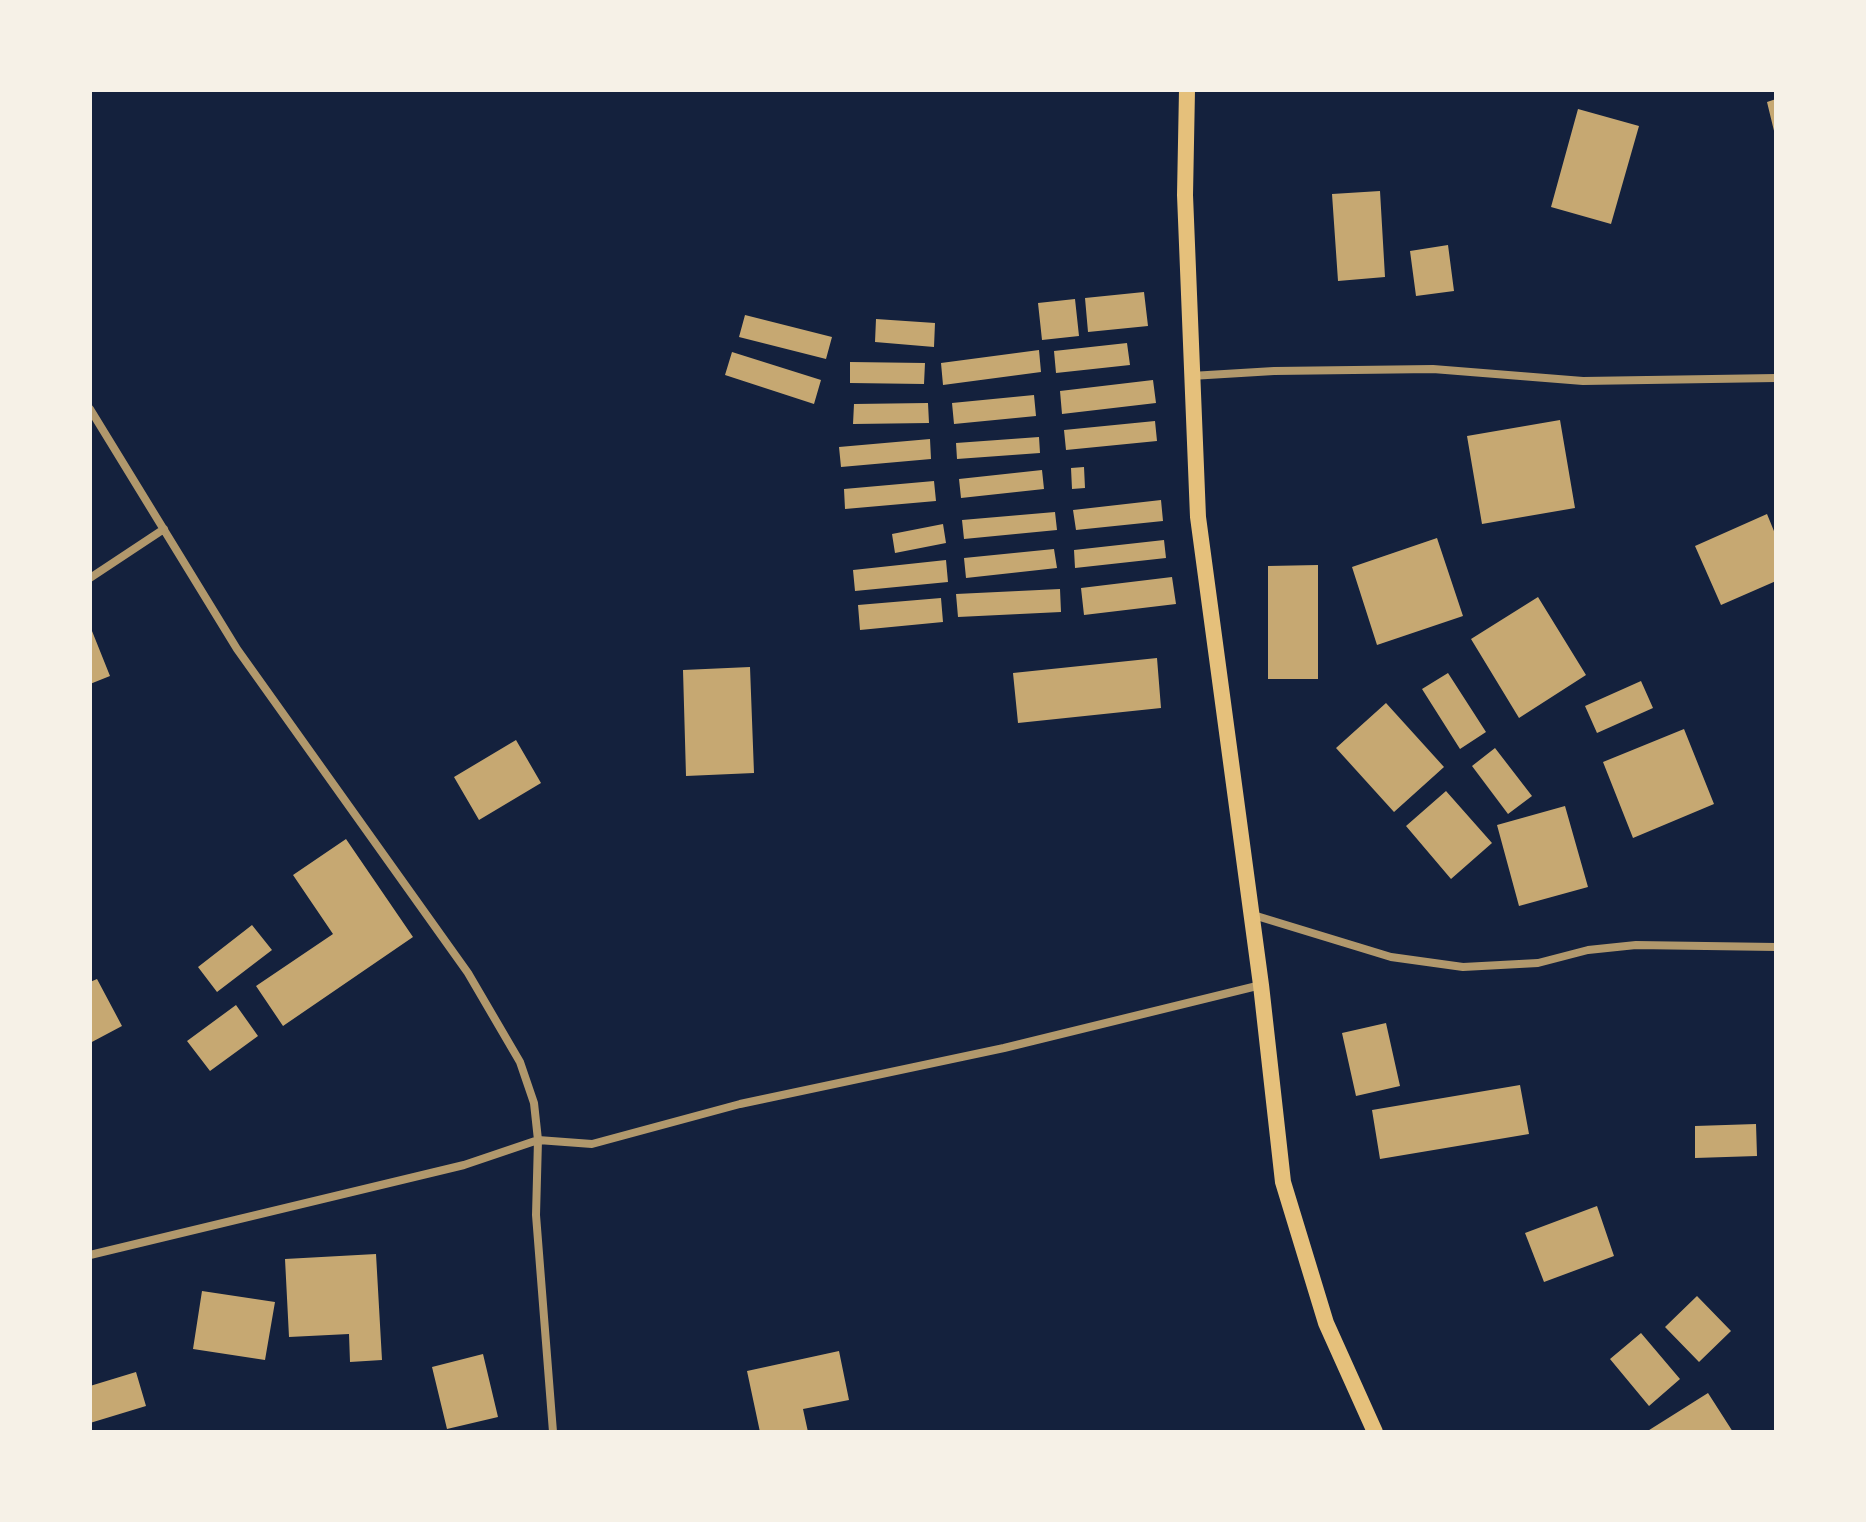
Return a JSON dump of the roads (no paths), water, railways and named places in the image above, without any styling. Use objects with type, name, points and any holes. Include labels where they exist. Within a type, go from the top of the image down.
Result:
[{"type":"main road","points":[[1187,90],[1185,195],[1198,517],[1249,914],[1261,985],[1283,1182],[1326,1323],[1375,1432]]},
{"type":"street","points":[[1191,376],[1274,371],[1433,369],[1583,381],[1776,378]]},
{"type":"street","points":[[90,409],[237,649],[468,973],[520,1062],[534,1103],[538,1140],[536,1215],[553,1432]]},
{"type":"street","points":[[90,578],[164,529]]},
{"type":"street","points":[[1249,914],[1391,957],[1463,967],[1538,963],[1588,950],[1636,945],[1776,947]]},
{"type":"street","points":[[90,1255],[464,1165],[538,1140],[592,1144],[740,1104],[1004,1048],[1261,985]]}]
